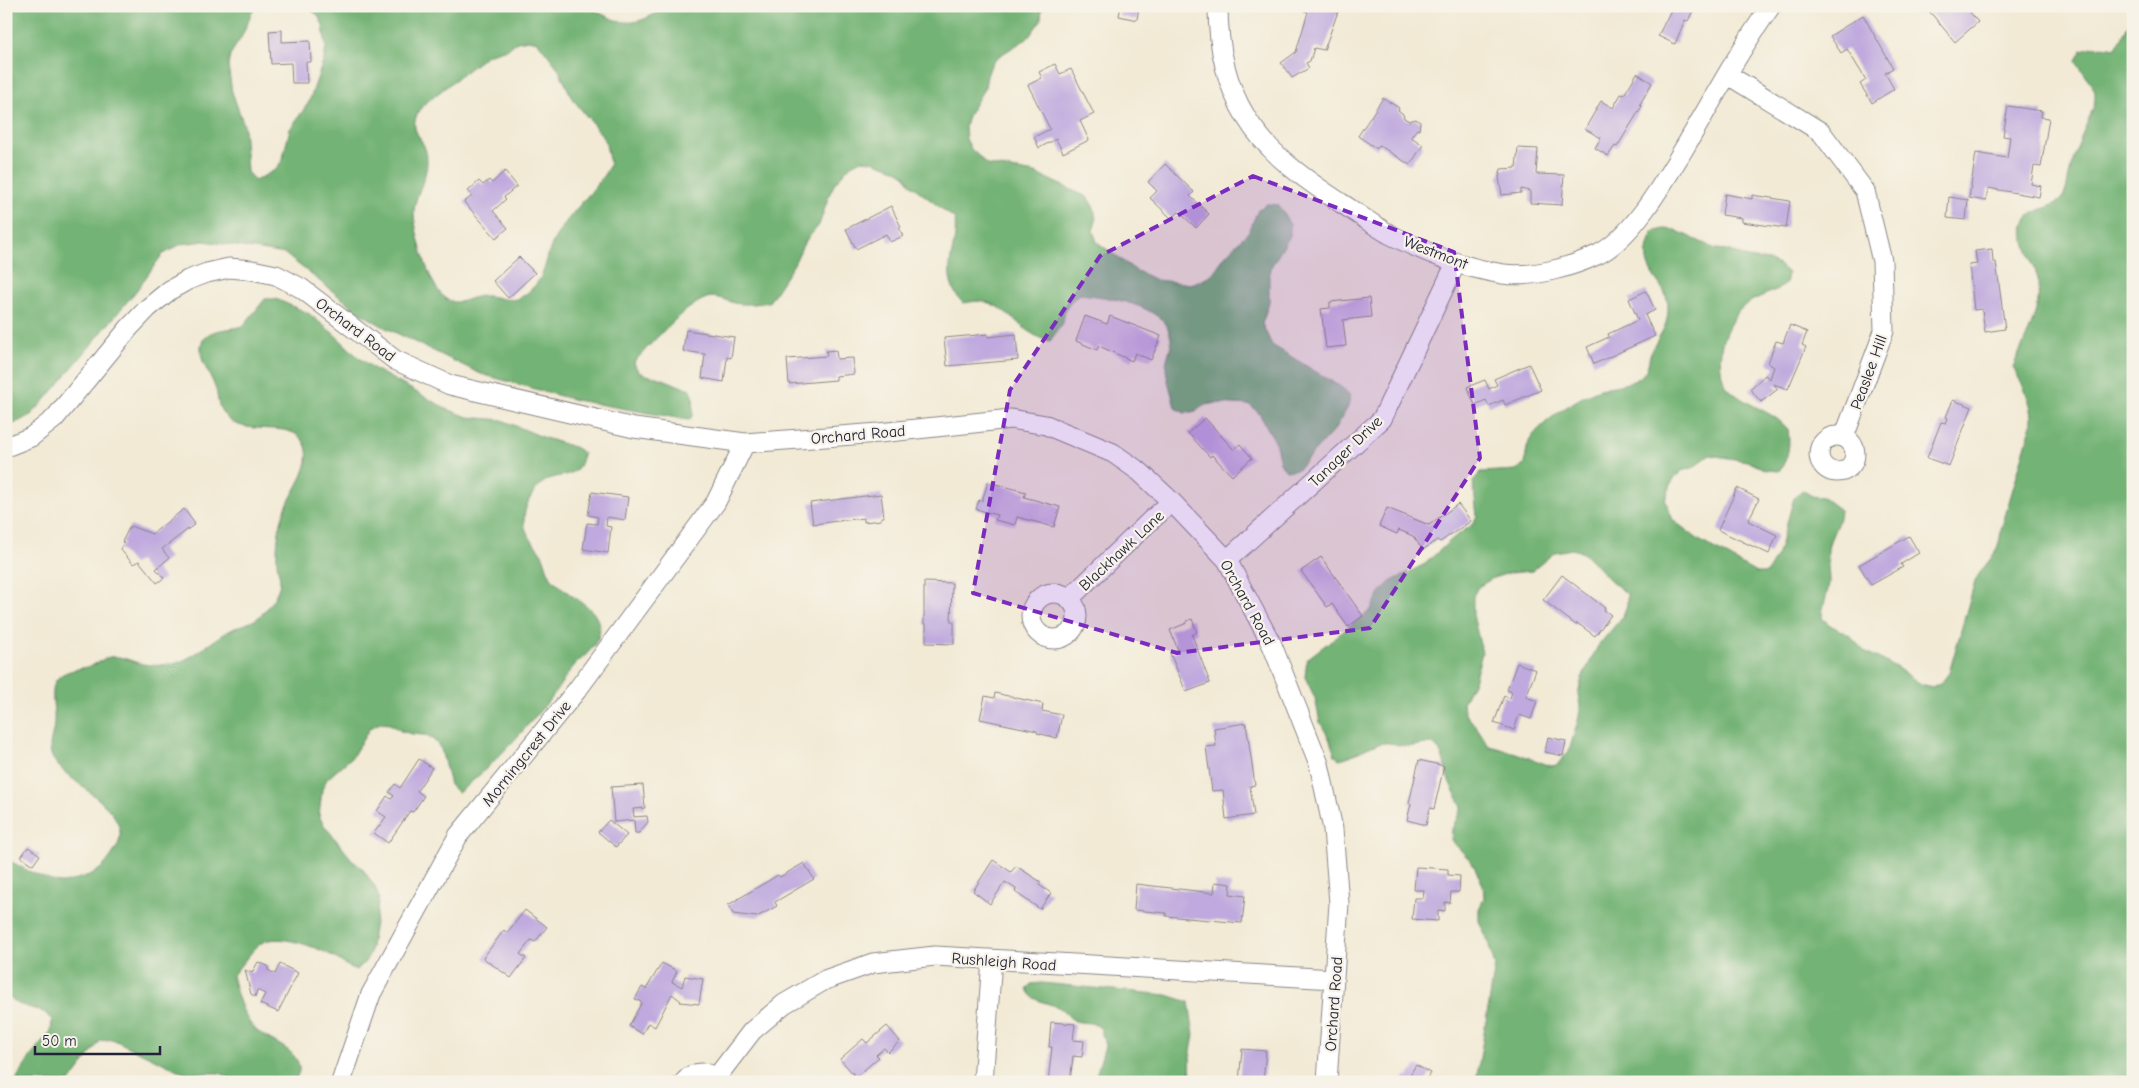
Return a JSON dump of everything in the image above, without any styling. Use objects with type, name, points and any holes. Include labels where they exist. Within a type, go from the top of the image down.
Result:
[{"type":"street","name":"Westmont","points":[[1218,6],[1220,51],[1230,85],[1246,118],[1273,150],[1306,180],[1389,234],[1456,263],[1504,274],[1534,273],[1564,267],[1600,253],[1624,234],[1657,194],[1771,6]]},
{"type":"street","name":"Peaslee Hill","points":[[1728,75],[1821,132],[1865,191],[1882,262],[1884,331],[1844,437]]},
{"type":"street","name":"Tanager Drive","points":[[1227,560],[1382,419],[1456,263]]},
{"type":"street","name":"Orchard Road","points":[[6,448],[31,437],[54,418],[129,328],[163,296],[188,280],[207,272],[229,268],[276,275],[301,288],[395,360],[450,385],[634,428],[745,443],[879,433],[1011,420],[1046,425],[1113,452],[1140,472],[1172,502],[1227,560],[1272,645],[1319,764],[1334,829],[1340,903],[1327,1082]]},
{"type":"street","name":"Morningcrest Drive","points":[[341,1082],[371,994],[458,836],[577,690],[716,502],[745,443]]},
{"type":"street","name":"Blackhawk Lane","points":[[1069,599],[1172,502]]},
{"type":"street","name":"Rushleigh Road","points":[[684,1082],[697,1073],[710,1074],[718,1080],[752,1031],[784,1004],[826,980],[874,963],[935,956],[1334,979]]},
{"type":"street","points":[[983,1082],[992,960]]},
{"type":"highlighted area","points":[[1253,176],[1454,252],[1480,458],[1370,628],[1177,653],[973,593],[1010,390],[1100,256]]},
{"type":"green space","points":[[6,6],[257,6],[230,55],[228,66],[232,92],[244,125],[247,172],[255,181],[275,170],[282,161],[290,129],[309,102],[324,59],[326,48],[323,25],[318,15],[305,6],[586,6],[618,21],[635,22],[654,14],[666,6],[1042,6],[1041,20],[1028,38],[999,56],[991,65],[985,87],[968,116],[965,127],[966,139],[971,149],[988,165],[1035,173],[1087,197],[1094,208],[1096,220],[1093,231],[1097,242],[1135,270],[1156,280],[1192,284],[1203,280],[1212,274],[1226,255],[1249,231],[1258,210],[1267,204],[1279,205],[1290,225],[1290,236],[1272,265],[1269,277],[1269,302],[1262,324],[1272,345],[1341,387],[1350,395],[1348,407],[1336,428],[1298,469],[1286,471],[1280,462],[1275,441],[1258,412],[1250,405],[1216,403],[1185,413],[1175,408],[1166,372],[1166,363],[1171,343],[1170,334],[1165,324],[1145,309],[1118,300],[1080,294],[1071,301],[1065,311],[1063,323],[1050,341],[1033,334],[1003,310],[986,302],[974,301],[963,303],[955,293],[950,272],[955,219],[911,185],[905,175],[895,169],[872,161],[861,160],[851,165],[835,183],[819,225],[804,243],[794,264],[769,302],[738,304],[711,297],[702,300],[670,324],[634,362],[638,371],[645,375],[663,379],[690,389],[693,398],[693,416],[689,420],[575,400],[481,374],[384,327],[359,312],[285,254],[205,241],[181,244],[162,255],[136,291],[46,399],[31,415],[6,428]],"holes":[[[528,40],[538,42],[558,68],[572,98],[601,134],[606,144],[610,165],[598,184],[561,228],[551,246],[539,281],[526,294],[510,300],[483,296],[459,302],[450,301],[443,296],[430,276],[415,224],[414,208],[427,167],[426,152],[415,128],[417,114],[423,105],[487,55],[507,49],[517,42]]]},
{"type":"green space","points":[[2133,13],[2133,1082],[1476,1082],[1495,966],[1479,921],[1479,909],[1484,898],[1483,885],[1472,862],[1451,840],[1452,829],[1462,807],[1452,788],[1442,757],[1431,743],[1416,746],[1378,744],[1351,756],[1339,759],[1335,755],[1329,738],[1320,722],[1315,698],[1305,677],[1307,659],[1370,611],[1382,590],[1390,582],[1425,564],[1452,539],[1472,525],[1477,516],[1473,481],[1481,472],[1516,470],[1525,464],[1527,447],[1533,435],[1548,420],[1588,394],[1634,381],[1644,373],[1651,351],[1663,330],[1668,316],[1667,300],[1664,291],[1653,276],[1647,258],[1648,246],[1653,232],[1664,229],[1675,230],[1716,249],[1727,250],[1748,258],[1769,261],[1779,265],[1788,273],[1786,284],[1750,302],[1738,312],[1724,336],[1720,359],[1721,372],[1728,388],[1743,400],[1775,418],[1788,429],[1789,446],[1785,461],[1779,471],[1767,470],[1747,461],[1710,455],[1692,468],[1681,471],[1673,480],[1665,500],[1673,520],[1699,540],[1756,573],[1767,573],[1778,554],[1794,498],[1802,490],[1812,496],[1823,497],[1840,510],[1828,549],[1829,583],[1822,618],[1830,625],[1849,635],[1864,651],[1894,666],[1921,684],[1932,687],[1942,682],[1949,673],[1975,581],[1998,546],[2032,423],[2029,400],[2013,367],[2033,320],[2039,291],[2037,274],[2024,238],[2025,222],[2032,214],[2053,205],[2064,195],[2076,150],[2093,110],[2094,90],[2076,60],[2082,50],[2098,46],[2115,48],[2122,38]],"holes":[[[1572,549],[1587,556],[1627,594],[1627,605],[1623,616],[1598,646],[1582,678],[1578,694],[1579,717],[1569,751],[1557,765],[1551,766],[1516,753],[1489,746],[1476,726],[1464,713],[1463,702],[1474,681],[1482,653],[1473,615],[1473,596],[1478,587],[1493,578],[1509,573],[1532,571],[1555,552]]]},
{"type":"green space","points":[[265,299],[276,299],[308,313],[358,357],[376,370],[447,409],[468,417],[502,420],[542,437],[574,447],[583,453],[576,470],[569,474],[552,478],[536,489],[526,507],[524,520],[526,530],[543,556],[551,577],[592,611],[600,626],[600,632],[594,646],[573,667],[550,700],[493,762],[458,793],[450,785],[441,749],[434,740],[424,735],[401,731],[390,724],[380,723],[370,728],[352,757],[327,779],[322,789],[319,816],[354,862],[362,868],[375,887],[379,898],[370,953],[357,970],[313,947],[287,940],[270,940],[263,942],[256,948],[232,976],[242,1009],[252,1026],[264,1036],[287,1049],[297,1061],[299,1070],[295,1082],[239,1082],[220,1073],[184,1073],[112,1039],[100,1041],[70,1082],[15,1082],[31,1056],[51,1031],[52,1020],[44,1012],[18,1004],[6,994],[6,859],[42,877],[63,883],[99,870],[114,852],[120,837],[118,824],[110,811],[60,767],[52,757],[50,744],[54,724],[53,695],[54,684],[57,678],[67,672],[93,665],[110,657],[118,657],[151,665],[183,661],[226,633],[259,617],[271,603],[280,585],[277,556],[280,529],[285,510],[305,469],[307,452],[305,444],[298,436],[288,431],[251,428],[229,420],[221,410],[216,390],[201,353],[201,347],[206,336],[217,331],[243,326]]},
{"type":"green space","points":[[1042,983],[1167,995],[1189,1002],[1194,1035],[1190,1057],[1191,1082],[1094,1082],[1105,1046],[1101,1029],[1092,1023],[1075,1021],[1060,1008],[1040,1001],[1029,993],[1027,988],[1031,984]]},
{"type":"building","points":[[1121,6],[1139,6],[1137,20],[1119,16]]},
{"type":"building","points":[[1303,6],[1336,6],[1339,9],[1324,50],[1314,48],[1310,61],[1306,63],[1309,68],[1292,78],[1281,63],[1296,52],[1308,12],[1302,10]]},
{"type":"building","points":[[1673,6],[1695,6],[1688,21],[1685,20],[1675,44],[1658,36]]},
{"type":"building","points":[[1925,6],[1965,6],[1978,22],[1955,42]]},
{"type":"building","points":[[1863,15],[1893,68],[1885,73],[1894,89],[1872,103],[1860,84],[1866,80],[1847,49],[1841,53],[1830,36]]},
{"type":"building","points":[[282,30],[282,42],[310,41],[311,62],[306,62],[307,83],[292,83],[291,63],[271,64],[269,31]]},
{"type":"building","points":[[1055,64],[1060,74],[1071,69],[1094,114],[1080,121],[1089,140],[1063,153],[1056,139],[1039,148],[1034,137],[1050,129],[1028,85],[1042,78],[1039,72]]},
{"type":"building","points":[[1637,73],[1652,83],[1640,104],[1642,106],[1617,147],[1615,146],[1608,156],[1595,148],[1601,138],[1585,129],[1601,101],[1613,108],[1621,94],[1624,95]]},
{"type":"building","points":[[1383,98],[1399,108],[1398,110],[1403,114],[1404,118],[1409,121],[1416,119],[1420,122],[1419,130],[1417,129],[1411,137],[1423,145],[1410,165],[1379,145],[1377,149],[1358,136]]},
{"type":"building","points":[[2008,106],[2042,111],[2041,117],[2049,118],[2041,167],[2034,166],[2031,184],[2041,186],[2039,197],[1988,188],[1986,201],[1969,198],[1976,153],[2007,158],[2010,137],[2003,136]]},
{"type":"building","points":[[1518,148],[1538,149],[1536,174],[1564,175],[1562,205],[1530,203],[1530,191],[1521,189],[1521,193],[1502,195],[1499,177],[1501,169],[1516,168]]},
{"type":"building","points":[[1165,164],[1194,192],[1190,196],[1209,214],[1196,228],[1179,212],[1172,219],[1150,198],[1157,191],[1148,182]]},
{"type":"building","points":[[505,171],[517,186],[504,197],[506,199],[493,211],[508,228],[496,238],[464,202],[472,196],[468,191],[479,181],[483,185],[489,180],[492,183]]},
{"type":"building","points":[[1725,194],[1752,199],[1752,195],[1790,201],[1786,228],[1742,222],[1742,218],[1722,215]]},
{"type":"building","points":[[1949,197],[1968,200],[1966,220],[1947,218]]},
{"type":"building","points":[[891,206],[903,236],[890,242],[886,234],[856,249],[846,229]]},
{"type":"building","points":[[1992,249],[1993,262],[1996,262],[2005,329],[1985,332],[1982,309],[1974,310],[1969,265],[1977,264],[1975,251]]},
{"type":"building","points":[[519,257],[535,273],[508,298],[493,281]]},
{"type":"building","points":[[1646,291],[1655,310],[1645,315],[1655,336],[1594,364],[1587,347],[1609,337],[1608,334],[1638,320],[1629,299]]},
{"type":"building","points":[[1369,298],[1371,317],[1343,320],[1346,346],[1326,348],[1321,309],[1330,308],[1330,302]]},
{"type":"building","points":[[1085,316],[1107,324],[1110,316],[1161,336],[1151,360],[1135,353],[1132,361],[1099,346],[1097,350],[1076,341]]},
{"type":"building","points":[[1790,325],[1807,332],[1802,345],[1806,347],[1788,389],[1773,384],[1778,389],[1761,402],[1750,389],[1765,375],[1770,379],[1774,367],[1768,363],[1776,341],[1783,343]]},
{"type":"building","points":[[686,330],[734,337],[731,358],[727,357],[724,382],[702,378],[705,354],[683,351]]},
{"type":"building","points":[[988,334],[988,337],[1016,334],[1018,360],[947,366],[944,338]]},
{"type":"building","points":[[836,350],[837,359],[853,358],[854,374],[836,376],[836,380],[789,384],[787,359],[827,356],[826,351]]},
{"type":"building","points":[[1529,364],[1541,390],[1505,405],[1503,400],[1489,406],[1486,400],[1475,405],[1467,387],[1485,380],[1489,389],[1497,385],[1494,379]]},
{"type":"building","points":[[1953,400],[1972,407],[1949,466],[1927,458],[1941,422],[1946,423],[1948,418],[1946,417]]},
{"type":"building","points":[[1205,418],[1234,450],[1240,444],[1252,458],[1232,476],[1212,455],[1210,457],[1188,433]]},
{"type":"building","points":[[988,482],[1026,492],[1024,497],[1060,507],[1054,527],[1017,517],[1015,525],[995,520],[997,515],[976,509],[979,500],[982,501]]},
{"type":"building","points":[[1737,488],[1759,499],[1748,521],[1777,535],[1769,554],[1718,530]]},
{"type":"building","points":[[592,492],[628,497],[625,520],[607,517],[606,526],[611,527],[608,553],[583,549],[587,523],[597,524],[598,517],[588,515]]},
{"type":"building","points":[[881,494],[884,517],[881,517],[881,520],[864,522],[864,518],[813,524],[810,503]]},
{"type":"building","points":[[1458,504],[1471,521],[1440,542],[1437,540],[1423,550],[1413,536],[1399,530],[1397,534],[1379,526],[1387,508],[1429,525]]},
{"type":"building","points":[[184,509],[195,524],[162,549],[169,558],[156,569],[164,578],[157,583],[139,561],[133,564],[120,549],[124,543],[122,542],[130,526],[152,534]]},
{"type":"building","points":[[1909,536],[1919,553],[1901,564],[1903,567],[1871,585],[1859,565]]},
{"type":"building","points":[[1321,557],[1363,616],[1348,627],[1332,604],[1327,607],[1301,571]]},
{"type":"building","points":[[1562,575],[1605,608],[1604,610],[1611,615],[1595,636],[1577,623],[1576,625],[1543,600]]},
{"type":"building","points":[[924,582],[952,583],[951,622],[954,622],[954,644],[926,643]]},
{"type":"building","points":[[1192,619],[1197,632],[1192,635],[1210,683],[1186,692],[1170,653],[1178,650],[1170,630]]},
{"type":"building","points":[[1517,663],[1536,670],[1526,697],[1537,701],[1531,719],[1519,715],[1514,730],[1494,723],[1504,696],[1510,698],[1512,692],[1507,690]]},
{"type":"building","points":[[995,693],[1043,704],[1042,711],[1062,715],[1057,738],[1037,733],[1037,731],[980,719],[985,696],[994,698]]},
{"type":"building","points":[[1246,723],[1255,785],[1250,786],[1254,815],[1226,819],[1223,790],[1212,791],[1206,747],[1216,746],[1214,728]]},
{"type":"building","points":[[1548,737],[1566,741],[1563,756],[1545,752]]},
{"type":"building","points":[[419,759],[432,768],[417,791],[424,796],[413,812],[410,811],[388,843],[374,833],[386,817],[377,811],[387,796],[391,799],[394,796],[389,792],[395,784],[400,788]]},
{"type":"building","points":[[1419,760],[1444,766],[1434,809],[1430,808],[1426,825],[1407,820]]},
{"type":"building","points":[[643,785],[645,808],[633,809],[634,817],[647,816],[648,822],[639,833],[635,833],[634,820],[614,822],[611,787]]},
{"type":"building","points":[[609,820],[627,835],[616,847],[598,832]]},
{"type":"building","points":[[28,847],[40,855],[33,865],[21,857]]},
{"type":"building","points":[[993,860],[1011,872],[1016,866],[1041,882],[1039,885],[1051,893],[1040,909],[1015,892],[1016,889],[1005,882],[990,904],[973,891]]},
{"type":"building","points":[[804,863],[814,879],[775,902],[777,906],[757,917],[733,914],[728,905],[778,875],[780,877]]},
{"type":"building","points":[[1416,867],[1448,869],[1448,875],[1460,876],[1459,892],[1451,892],[1450,903],[1445,902],[1445,911],[1438,910],[1438,921],[1412,919],[1414,898],[1423,898],[1424,890],[1414,890]]},
{"type":"building","points":[[1215,882],[1231,884],[1230,894],[1245,896],[1242,923],[1166,916],[1166,913],[1134,910],[1136,884],[1214,893]]},
{"type":"building","points":[[525,910],[547,927],[535,942],[531,940],[520,954],[526,958],[511,978],[483,958],[504,930],[507,933]]},
{"type":"building","points":[[258,962],[268,966],[268,970],[275,974],[280,964],[298,973],[278,1012],[260,1004],[265,994],[257,990],[255,997],[251,994],[245,970],[252,973]]},
{"type":"building","points":[[662,963],[677,971],[672,982],[682,987],[685,976],[703,979],[699,1004],[680,1002],[672,994],[655,1027],[648,1023],[642,1034],[629,1026],[642,1002],[635,999],[642,987],[646,989]]},
{"type":"building","points":[[1051,1022],[1075,1024],[1073,1040],[1084,1041],[1082,1057],[1073,1056],[1070,1082],[1048,1082],[1052,1047],[1049,1047]]},
{"type":"building","points":[[887,1026],[900,1041],[888,1052],[884,1048],[876,1055],[879,1057],[856,1077],[840,1059],[863,1039],[867,1043]]},
{"type":"building","points":[[1242,1049],[1266,1051],[1263,1082],[1239,1082]]},
{"type":"building","points":[[1416,1065],[1430,1073],[1425,1082],[1399,1082],[1407,1076],[1408,1078]]}]
